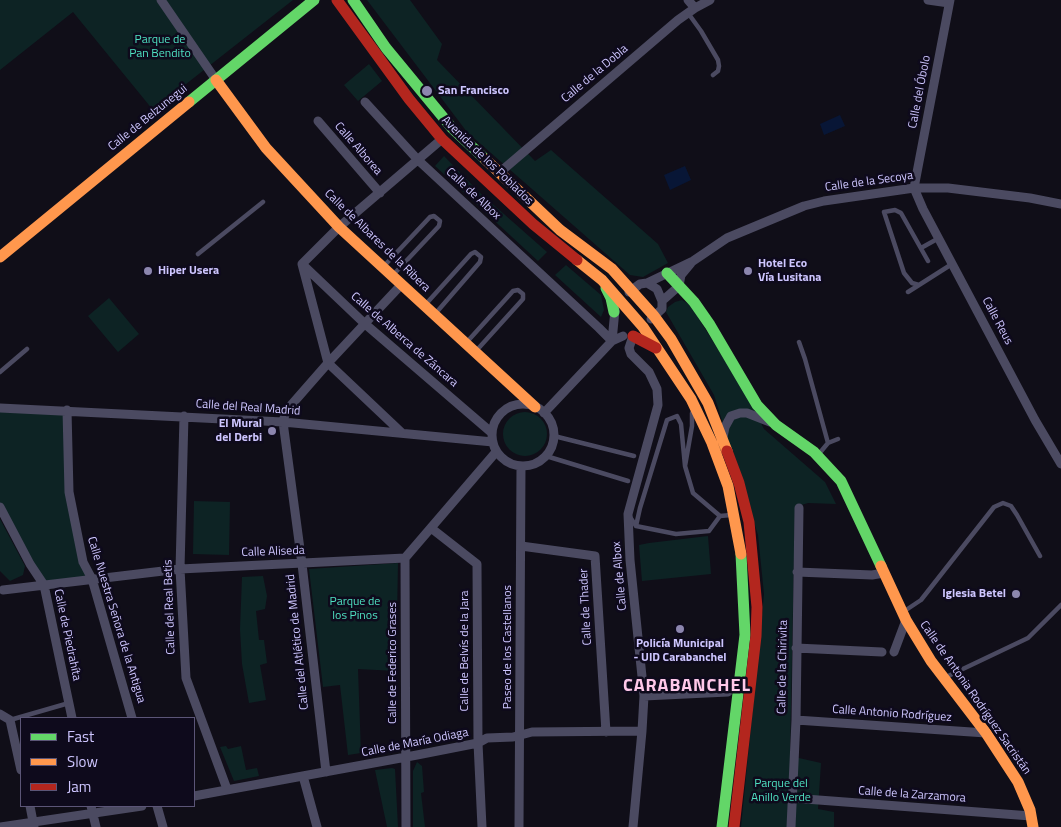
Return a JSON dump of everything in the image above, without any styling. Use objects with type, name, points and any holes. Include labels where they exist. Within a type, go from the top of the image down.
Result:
[{"type":"main road","name":"Calle de Belzunegui","points":[[0,257],[314,0]]},
{"type":"main road","name":"Avenida de los Poblados","points":[[337,0],[399,86],[442,139],[533,224],[602,280],[620,299],[660,350],[691,399],[712,443],[728,486],[740,545],[745,635],[722,827]]},
{"type":"main road","name":"Avenida de los Poblados","points":[[353,0],[386,48],[452,128],[560,230],[627,280],[640,286]]},
{"type":"main road","name":"Calle de Albares de la Ribera","points":[[216,80],[266,148],[339,227],[540,410]]},
{"type":"main road","name":"Calle de Antonia Rodríguez Sacristán","points":[[667,273],[694,302],[710,325],[756,406],[776,425],[817,456],[841,481],[904,617],[918,641],[986,733],[1018,782],[1032,821]]},
{"type":"main road","points":[[602,280],[611,298],[613,317]]},
{"type":"main road","points":[[640,286],[659,309],[671,339],[708,403],[739,483],[749,522],[758,607],[734,827]]},
{"type":"main road","points":[[628,336],[660,350]]},
{"type":"street","points":[[161,0],[216,80]]},
{"type":"street","points":[[688,0],[691,10]]},
{"type":"street","name":"Calle de la Dobla","points":[[499,173],[691,10],[710,0]]},
{"type":"street","points":[[928,0],[949,2]]},
{"type":"street","name":"Calle del Óbolo","points":[[914,188],[949,2]]},
{"type":"street","name":"Calle de Albox","points":[[365,102],[418,160],[612,341]]},
{"type":"street","name":"Calle Alborea","points":[[318,121],[380,192]]},
{"type":"street","points":[[402,434],[328,363],[302,264],[339,227],[442,139]]},
{"type":"street","name":"Calle de la Secoya","points":[[640,286],[692,261],[727,238],[804,206],[824,201],[914,188],[948,188],[1030,198],[1061,204]]},
{"type":"street","name":"Calle Reus","points":[[914,188],[938,238],[1035,420],[1061,464]]},
{"type":"street","name":"Calle de la Secoya","points":[[659,309],[679,286],[681,275],[692,261]]},
{"type":"street","name":"Calle de Alberca de Záncara","points":[[302,264],[364,323],[492,438]]},
{"type":"street","points":[[283,422],[286,411],[364,323],[401,285]]},
{"type":"street","points":[[612,341],[613,317],[620,299],[640,286],[657,289],[659,309]]},
{"type":"street","points":[[540,410],[612,341],[628,336],[643,327],[659,309],[677,297],[694,302]]},
{"type":"street","points":[[613,317],[617,332],[628,336]]},
{"type":"street","name":"Calle de Albox","points":[[628,336],[631,354],[649,372],[657,388],[658,405],[628,514],[630,560],[644,696],[633,827]]},
{"type":"street","points":[[526,404],[540,410],[553,428],[553,443],[546,456],[538,462],[521,466],[504,460],[496,452],[492,438],[494,424],[499,415],[516,405],[526,404]]},
{"type":"street","name":"Calle del Real Madrid","points":[[0,408],[283,422],[402,434],[492,438]]},
{"type":"street","name":"Calle Nuestra Señora de la Antigua","points":[[67,410],[69,492],[83,562],[92,579],[132,717]]},
{"type":"street","points":[[723,438],[725,427],[731,416],[740,413],[747,413],[776,425]]},
{"type":"street","name":"Calle del Real Betis","points":[[184,416],[180,569],[186,678],[226,789]]},
{"type":"street","name":"Calle del Atlético de Madrid","points":[[283,422],[302,564],[326,772]]},
{"type":"street","points":[[405,558],[496,452]]},
{"type":"street","name":"Paseo de los Castellanos","points":[[520,827],[521,466]]},
{"type":"street","name":"Calle de Piedrahíta","points":[[0,507],[30,564],[44,585],[72,717]]},
{"type":"street","name":"Calle de la Chirivita","points":[[791,827],[796,720],[799,508]]},
{"type":"street","name":"Calle de Belvís de la Jara","points":[[431,528],[477,564],[478,743],[482,827]]},
{"type":"street","name":"Calle de Thader","points":[[521,546],[595,556],[606,732]]},
{"type":"street","name":"Calle Aliseda","points":[[1,591],[180,569],[405,558]]},
{"type":"street","name":"Calle de Federico Grases","points":[[405,558],[406,827]]},
{"type":"street","points":[[797,572],[872,575],[884,573]]},
{"type":"street","points":[[894,652],[904,617]]},
{"type":"street","points":[[796,648],[882,652]]},
{"type":"street","points":[[644,696],[728,692]]},
{"type":"street","points":[[0,714],[10,720],[20,765]]},
{"type":"street","name":"Calle Antonio Rodríguez","points":[[796,720],[986,733]]},
{"type":"street","name":"Calle de María Odiaga","points":[[195,796],[478,743],[487,738],[532,732],[642,731]]},
{"type":"street","points":[[303,776],[317,827]]},
{"type":"street","name":"Calle de la Zarzamora","points":[[792,798],[1032,821]]},
{"type":"street","points":[[30,807],[34,825]]},
{"type":"street","points":[[0,827],[34,825],[92,810],[130,807]]},
{"type":"street","points":[[157,807],[162,827]]},
{"type":"street","points":[[92,810],[96,827]]},
{"type":"lane","points":[[691,10],[718,60],[718,71],[713,76]]},
{"type":"lane","points":[[198,254],[263,202]]},
{"type":"lane","points":[[918,285],[912,283],[904,273],[884,212],[896,210],[901,212],[928,261]]},
{"type":"lane","points":[[383,268],[430,217],[434,216],[440,221],[439,226],[392,276]]},
{"type":"lane","points":[[921,248],[938,238]]},
{"type":"lane","points":[[424,306],[471,254],[475,252],[481,257],[480,262],[434,315]]},
{"type":"lane","points":[[908,292],[952,264]]},
{"type":"lane","points":[[466,344],[513,291],[518,290],[522,294],[523,299],[475,352]]},
{"type":"lane","points":[[799,342],[828,443]]},
{"type":"lane","points":[[0,372],[27,349]]},
{"type":"lane","points":[[686,466],[692,426],[691,399]]},
{"type":"lane","points":[[636,526],[668,420],[676,416],[681,424],[686,466],[693,493],[720,516]]},
{"type":"lane","points":[[554,436],[634,456]]},
{"type":"lane","points":[[817,456],[828,443],[838,439]]},
{"type":"lane","points":[[546,456],[628,481]]},
{"type":"lane","points":[[904,617],[921,600],[994,507],[1003,503],[1010,506],[1040,556]]},
{"type":"lane","points":[[628,514],[636,526],[676,534],[709,531],[720,516],[734,514]]},
{"type":"lane","points":[[944,678],[1028,638],[1061,605]]},
{"type":"lane","points":[[20,717],[69,703]]},
{"type":"lane","points":[[10,720],[20,717]]},
{"type":"green space","name":"Parque de Pan Bendito","points":[[0,0],[293,0],[153,110],[73,12],[0,70]]},
{"type":"green space","points":[[367,0],[410,0],[442,44],[437,60],[535,161],[551,150],[658,244],[668,263],[643,277],[630,275],[467,132]]},
{"type":"green space","points":[[369,64],[382,81],[358,101],[344,85]]},
{"type":"green space","points":[[444,156],[479,192],[547,252],[538,261],[435,166]]},
{"type":"green space","points":[[566,265],[601,295],[604,310],[601,317],[555,275]]},
{"type":"green space","points":[[109,298],[139,334],[118,352],[88,316]]},
{"type":"green space","name":"Parque del Anillo Verde","points":[[682,300],[690,305],[745,392],[764,429],[825,482],[836,504],[808,503],[795,507],[790,756],[821,763],[818,809],[834,812],[834,827],[741,827],[764,594],[758,535],[714,395],[666,312],[668,307]]},
{"type":"green space","points":[[0,408],[67,410],[67,493],[90,579],[44,585],[0,507]]},
{"type":"green space","points":[[529,412],[541,418],[546,425],[546,443],[541,450],[534,455],[521,456],[513,453],[506,446],[503,430],[506,422],[513,415]]},
{"type":"green space","points":[[194,501],[230,502],[229,555],[193,554]]},
{"type":"green space","points":[[0,519],[25,566],[23,575],[10,581],[0,571]]},
{"type":"green space","points":[[708,536],[711,574],[642,581],[639,545]]},
{"type":"green space","name":"Parque de los Pinos","points":[[398,563],[396,671],[358,669],[361,753],[348,755],[340,685],[323,687],[309,569]]},
{"type":"green space","points":[[263,576],[267,596],[265,609],[256,611],[259,640],[264,640],[267,663],[260,665],[266,700],[249,703],[242,664],[240,629],[242,577]]},
{"type":"green space","points":[[226,746],[228,749],[241,746],[246,770],[257,768],[259,776],[234,781],[220,747]]},
{"type":"green space","points":[[417,762],[422,766],[424,792],[421,793],[425,827],[413,827],[413,771]]},
{"type":"green space","points":[[395,769],[398,827],[387,827],[375,770]]},
{"type":"water","points":[[840,115],[845,126],[824,135],[820,124]]},
{"type":"water","points":[[685,166],[691,180],[670,190],[664,175]]},
{"type":"traffic: fast","points":[[189,102],[314,0]]},
{"type":"traffic: fast","points":[[353,0],[386,48],[452,128],[485,159]]},
{"type":"traffic: fast","points":[[667,273],[694,302],[710,325],[757,405],[776,425],[814,452],[841,481],[881,566]]},
{"type":"traffic: fast","points":[[606,288],[611,298],[614,312]]},
{"type":"traffic: fast","points":[[722,827],[745,635],[741,554]]},
{"type":"traffic: slow","points":[[216,80],[266,148],[339,227],[535,407]]},
{"type":"traffic: slow","points":[[0,257],[189,102]]},
{"type":"traffic: slow","points":[[485,159],[560,230],[612,269],[654,316],[671,339],[708,403],[727,451]]},
{"type":"traffic: slow","points":[[577,260],[602,280],[643,327],[691,399],[712,443],[728,486],[741,554]]},
{"type":"traffic: slow","points":[[881,566],[906,620],[931,661],[986,733],[1018,782],[1030,810],[1033,827]]},
{"type":"traffic: jam","points":[[337,0],[409,99],[442,139],[533,224],[577,260]]},
{"type":"traffic: jam","points":[[633,336],[656,348]]},
{"type":"traffic: jam","points":[[727,451],[739,483],[749,522],[757,607],[756,636],[734,827]]},
{"type":"place","name":"San Francisco","points":[[427,91]]},
{"type":"place","name":"Hiper Usera","points":[[148,271]]},
{"type":"place","name":"Hotel Eco Vía Lusitana","points":[[748,271]]},
{"type":"place","name":"El Mural del Derbi","points":[[272,431]]},
{"type":"place","name":"Iglesia Betel","points":[[1016,594]]},
{"type":"place","name":"Policía Municipal - UID Carabanchel","points":[[680,629]]},
{"type":"district","name":"CARABANCHEL","points":[[687,687]]}]
